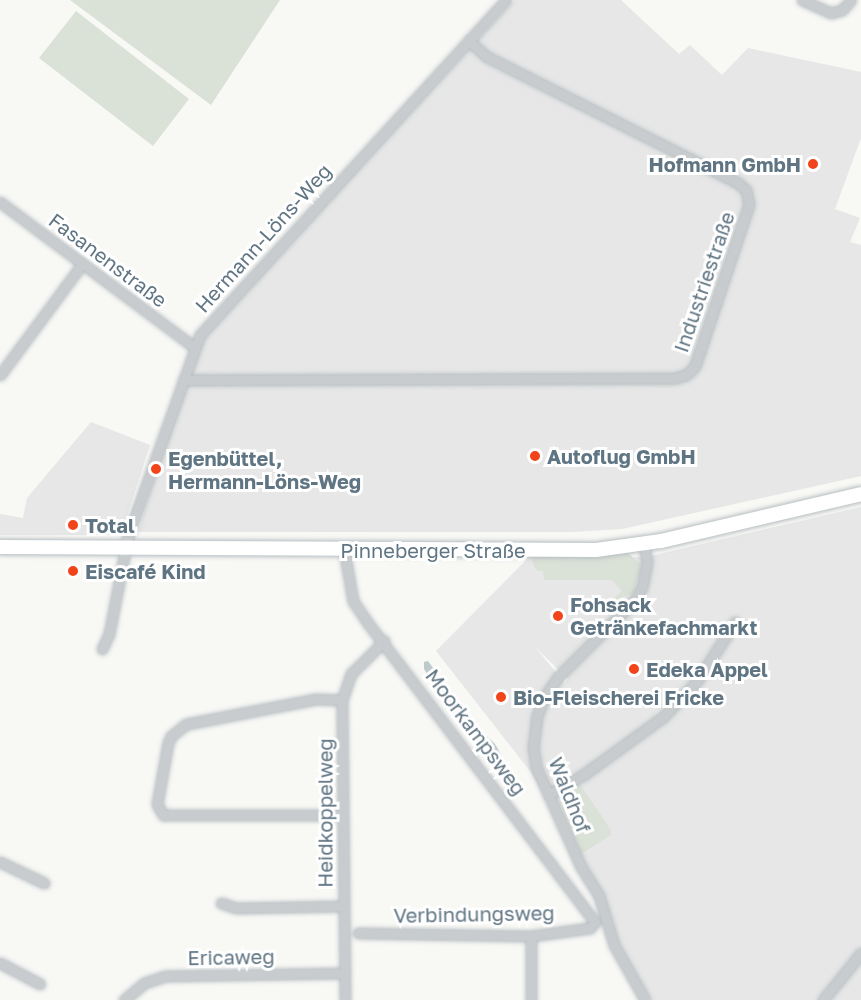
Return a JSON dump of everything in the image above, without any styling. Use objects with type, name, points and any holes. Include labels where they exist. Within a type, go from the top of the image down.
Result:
[{"type":"main road","name":"Pinneberger Straße","points":[[0,547],[596,550],[644,544],[861,494]]},
{"type":"street","name":"Hermann-Löns-Weg","points":[[102,649],[109,634],[125,547],[200,335],[261,265],[506,0]]},
{"type":"street","points":[[802,0],[831,13],[842,10],[851,0]]},
{"type":"street","name":"Industriestraße","points":[[183,380],[675,378],[686,375],[695,366],[749,205],[746,190],[738,183],[487,57],[468,40]]},
{"type":"street","name":"Fasanenstraße","points":[[0,202],[194,347]]},
{"type":"street","points":[[0,375],[82,264]]},
{"type":"street","name":"Waldhof","points":[[644,544],[645,576],[635,600],[558,677],[545,696],[537,716],[533,747],[536,767],[581,867],[599,896],[614,945],[645,1000]]},
{"type":"street","name":"Moorkampsweg","points":[[344,549],[353,601],[593,916],[595,922],[590,928]]},
{"type":"street","points":[[548,795],[584,775],[663,717],[697,681],[735,622]]},
{"type":"street","name":"Heidkoppelweg","points":[[345,1000],[342,700],[351,674],[384,641]]},
{"type":"street","points":[[342,700],[316,699],[186,724],[171,736],[168,743],[157,804],[163,815],[343,814]]},
{"type":"street","points":[[0,862],[44,883]]},
{"type":"street","points":[[221,903],[236,908],[344,906]]},
{"type":"street","name":"Verbindungsweg","points":[[358,933],[531,936],[590,928]]},
{"type":"street","points":[[531,936],[531,1000]]},
{"type":"street","points":[[823,1000],[861,953]]},
{"type":"street","points":[[0,963],[40,984]]},
{"type":"street","name":"Ericaweg","points":[[124,1000],[144,983],[166,976],[345,973]]},
{"type":"shaded area","points":[[70,0],[280,0],[211,105]]},
{"type":"shaded area","points":[[515,0],[621,0],[679,54],[690,45],[722,75],[748,48],[861,72],[861,138],[835,209],[860,218],[850,242],[861,245],[861,476],[622,529],[572,532],[138,532],[197,342]]},
{"type":"shaded area","points":[[76,11],[189,99],[153,146],[39,58]]},
{"type":"shaded area","points":[[91,422],[150,445],[121,535],[0,535],[0,514],[23,518],[27,498]]},
{"type":"shaded area","points":[[861,507],[861,1000],[651,1000],[616,940],[574,845],[530,771],[436,651],[530,556],[646,557]],"holes":[[[535,647],[568,679],[563,685],[564,682]]]},
{"type":"shaded area","points":[[628,553],[640,564],[640,573],[632,594],[622,597],[616,603],[613,599],[622,591],[612,580],[544,580],[543,571],[536,570],[530,556]]},
{"type":"shaded area","points":[[428,661],[469,719],[495,744],[502,756],[499,757],[487,747],[485,738],[480,734],[475,737],[480,748],[477,750],[424,669],[424,662]]},
{"type":"shaded area","points":[[579,783],[611,830],[611,835],[581,854],[560,803],[563,795]]},
{"type":"place","name":"Hofmann GmbH","points":[[813,164]]},
{"type":"place","name":"Autoflug GmbH","points":[[535,456]]},
{"type":"place","name":"Egenbüttel, Hermann-Löns-Weg","points":[[156,469]]},
{"type":"place","name":"Total","points":[[73,525]]},
{"type":"place","name":"Eiscafé Kind","points":[[73,571]]},
{"type":"place","name":"Fohsack Getränkefachmarkt","points":[[558,616]]},
{"type":"place","name":"Edeka Appel","points":[[634,669]]},
{"type":"place","name":"Bio-Fleischerei Fricke","points":[[501,697]]}]
